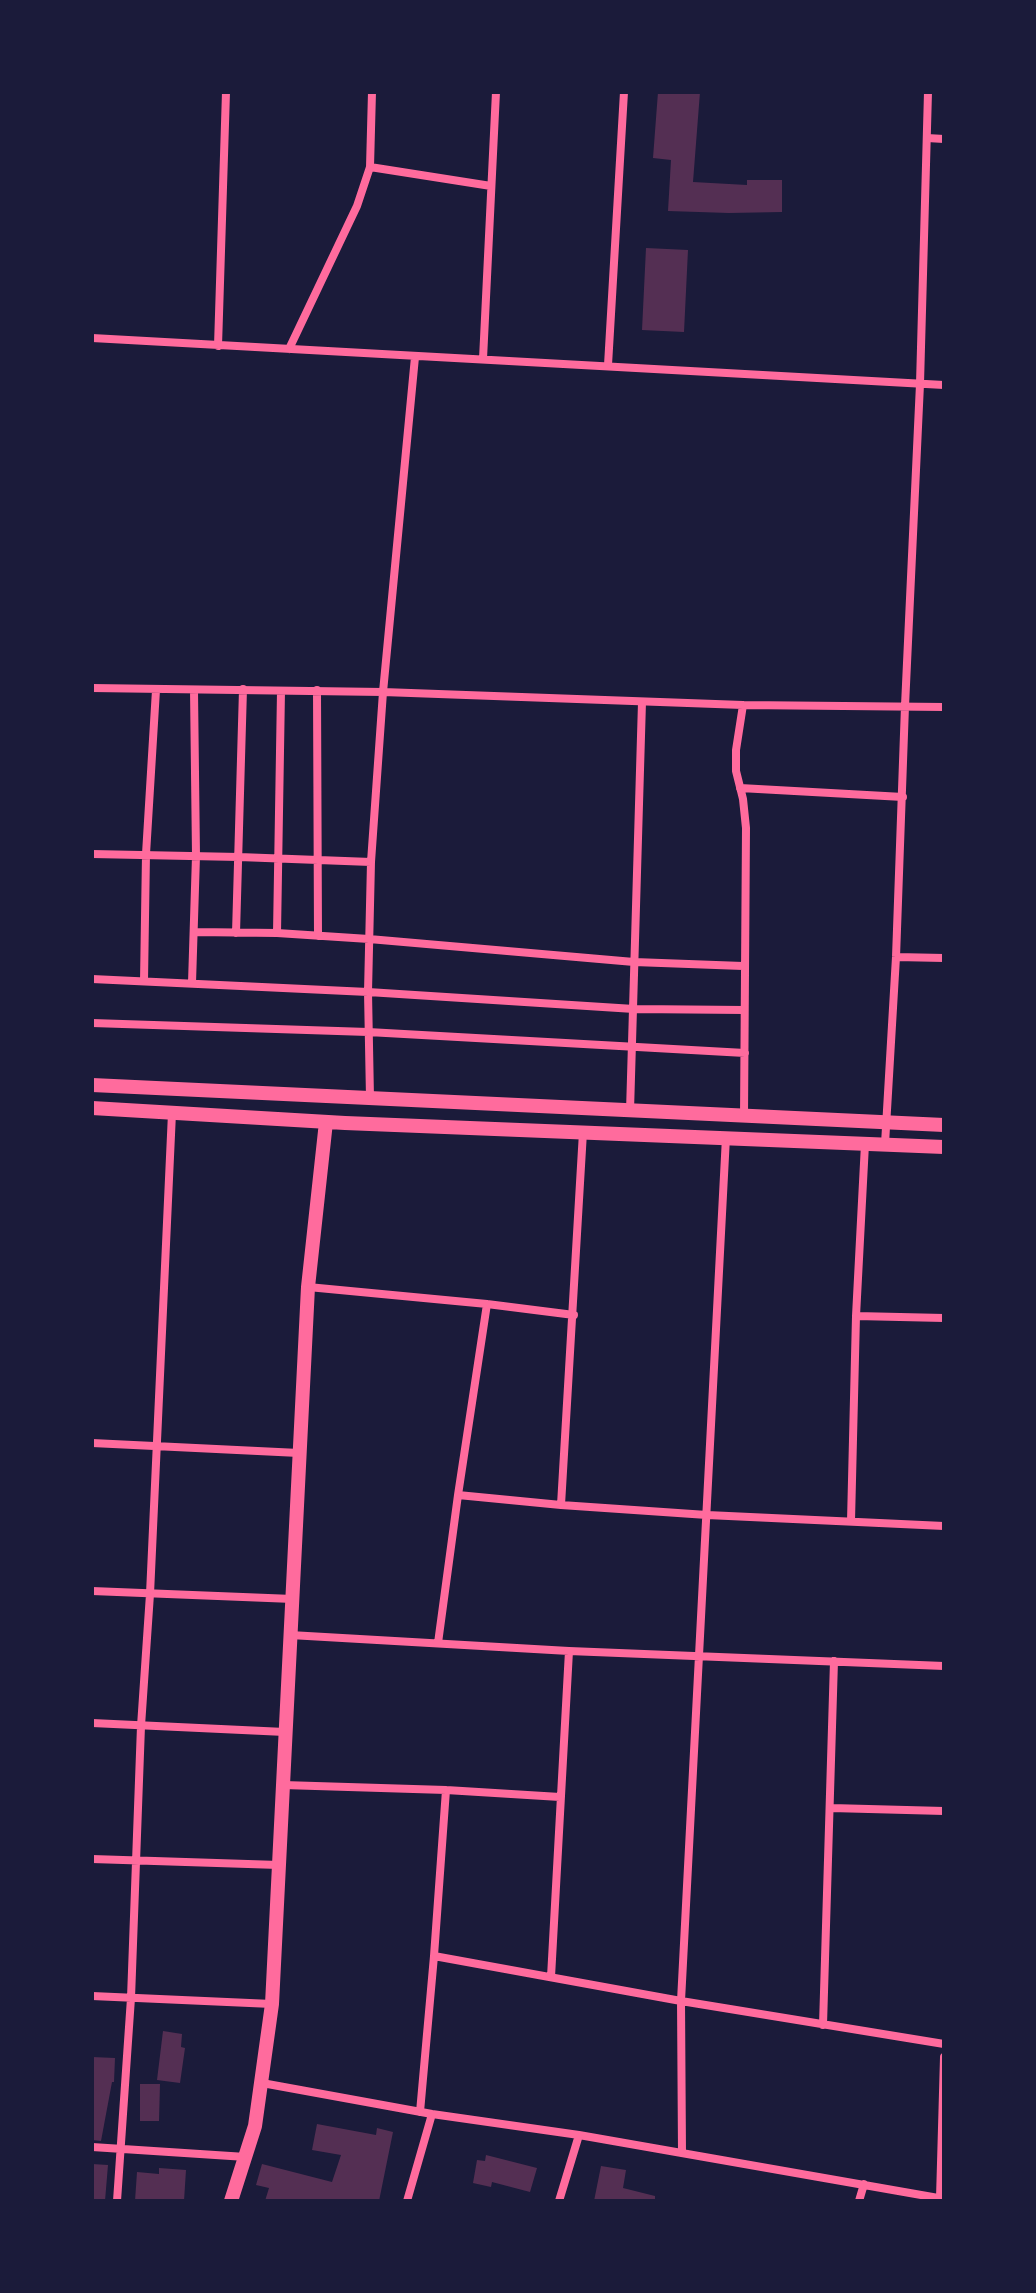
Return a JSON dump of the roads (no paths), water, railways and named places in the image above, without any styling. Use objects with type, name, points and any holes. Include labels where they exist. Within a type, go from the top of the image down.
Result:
[{"type":"street","points":[[218,346],[226,92]]},
{"type":"street","points":[[289,349],[357,206],[370,167],[372,92]]},
{"type":"street","points":[[483,359],[496,92]]},
{"type":"street","points":[[608,365],[624,92]]},
{"type":"street","points":[[885,1144],[920,384],[928,92]]},
{"type":"street","points":[[927,138],[944,139]]},
{"type":"street","points":[[370,167],[491,186]]},
{"type":"street","points":[[92,338],[944,385]]},
{"type":"street","points":[[370,1098],[368,992],[371,862],[383,692],[415,357]]},
{"type":"street","points":[[92,688],[317,690],[743,705],[944,707]]},
{"type":"street","points":[[236,933],[243,689]]},
{"type":"street","points":[[144,981],[146,854],[156,690]]},
{"type":"street","points":[[192,983],[196,856],[194,690]]},
{"type":"street","points":[[317,690],[318,936]]},
{"type":"street","points":[[277,933],[281,691]]},
{"type":"street","points":[[630,1111],[642,702]]},
{"type":"street","points":[[743,705],[736,771],[746,828],[744,1116]]},
{"type":"street","points":[[740,788],[903,797]]},
{"type":"street","points":[[92,854],[371,862]]},
{"type":"street","points":[[194,932],[277,933],[634,962],[743,966]]},
{"type":"street","points":[[896,957],[944,958]]},
{"type":"street","points":[[92,979],[634,1009],[744,1010]]},
{"type":"street","points":[[92,1023],[368,1032],[745,1053]]},
{"type":"street","points":[[92,1085],[944,1125]]},
{"type":"street","points":[[345,1123],[346,1097]]},
{"type":"street","points":[[92,1108],[345,1123],[944,1147]]},
{"type":"street","points":[[117,2201],[131,1998],[141,1726],[172,1113]]},
{"type":"street","points":[[231,2201],[255,2126],[272,2004],[308,1287],[326,1122]]},
{"type":"street","points":[[561,1505],[583,1132]]},
{"type":"street","points":[[682,2153],[681,2001],[726,1137]]},
{"type":"street","points":[[851,1521],[856,1316],[865,1144]]},
{"type":"street","points":[[308,1287],[574,1315]]},
{"type":"street","points":[[438,1643],[487,1304]]},
{"type":"street","points":[[856,1316],[944,1318]]},
{"type":"street","points":[[92,1443],[299,1453]]},
{"type":"street","points":[[458,1495],[707,1515],[944,1526]]},
{"type":"street","points":[[92,1591],[293,1599]]},
{"type":"street","points":[[290,1635],[569,1651],[944,1666]]},
{"type":"street","points":[[551,1977],[569,1651]]},
{"type":"street","points":[[823,2025],[834,1661]]},
{"type":"street","points":[[92,1723],[285,1732]]},
{"type":"street","points":[[282,1785],[560,1797]]},
{"type":"street","points":[[420,2112],[446,1790]]},
{"type":"street","points":[[831,1808],[944,1811]]},
{"type":"street","points":[[92,1859],[279,1865]]},
{"type":"street","points":[[434,1956],[944,2044]]},
{"type":"street","points":[[92,1996],[272,2004]]},
{"type":"street","points":[[262,2083],[942,2198],[944,2057]]},
{"type":"street","points":[[407,2201],[432,2114]]},
{"type":"street","points":[[559,2201],[579,2135]]},
{"type":"street","points":[[92,2147],[246,2157]]},
{"type":"street","points":[[859,2201],[864,2184]]}]
